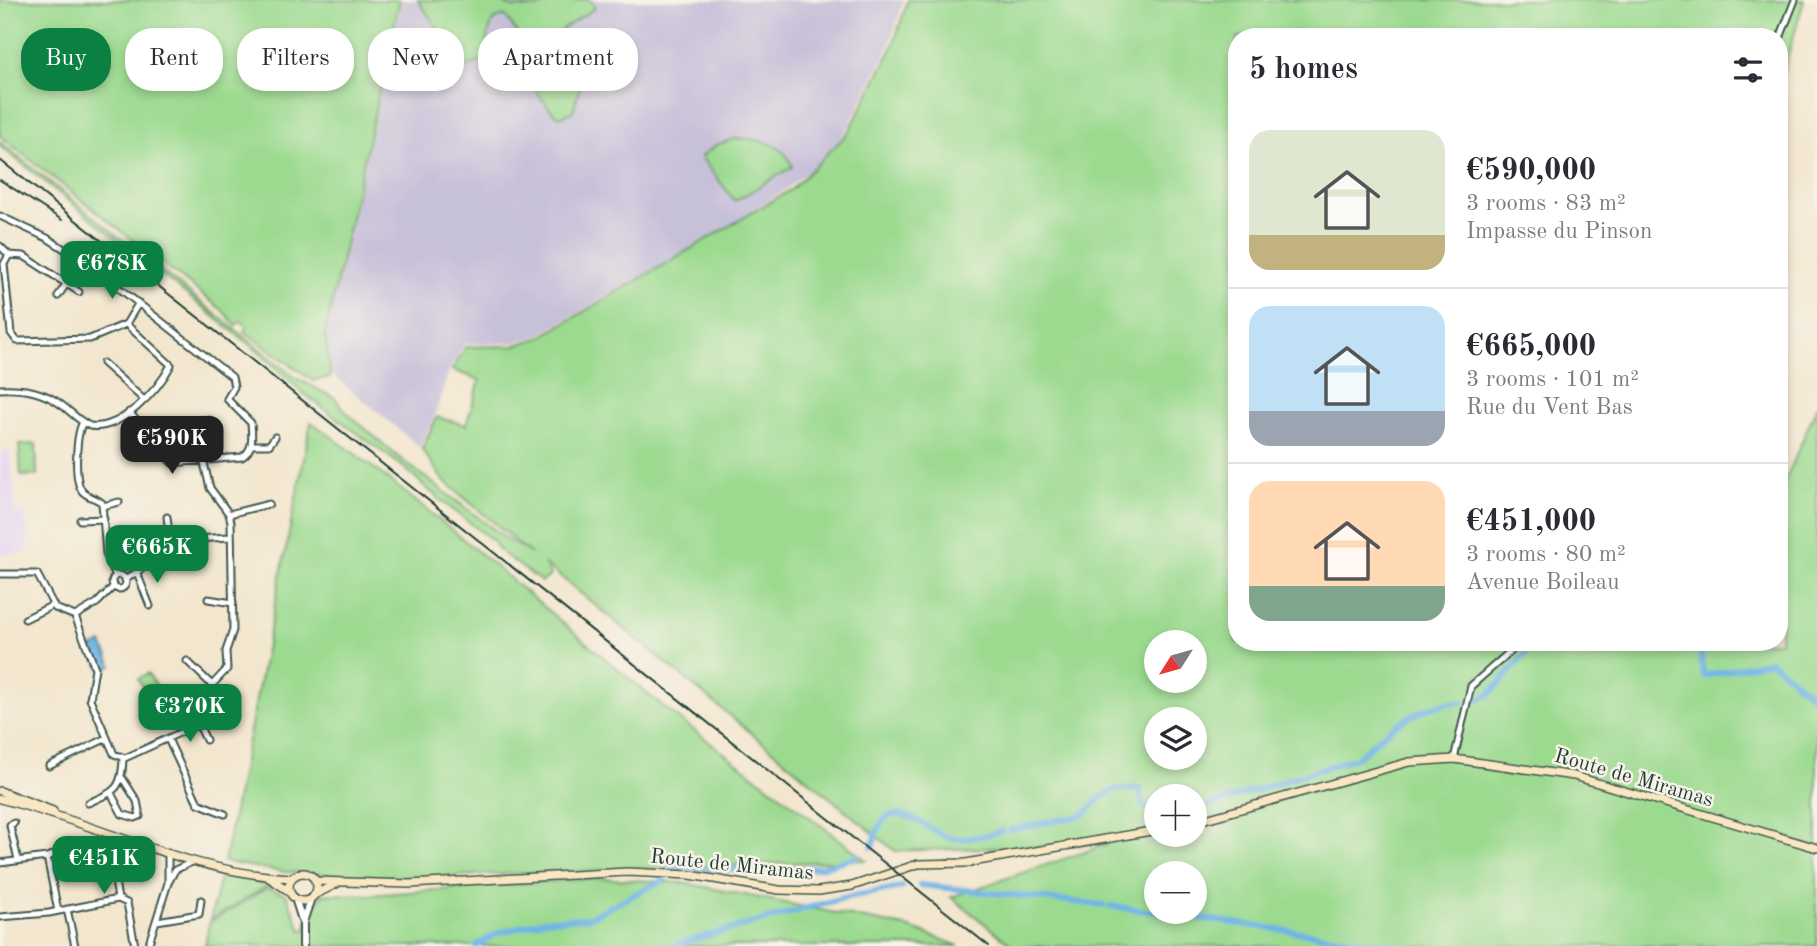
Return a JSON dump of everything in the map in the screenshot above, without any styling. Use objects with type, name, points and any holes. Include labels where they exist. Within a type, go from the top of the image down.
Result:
[{"type":"main road","name":"Route de Miramas","points":[[1207,818],[1409,762],[1454,759],[1574,776],[1817,848]]},
{"type":"main road","points":[[0,791],[63,816],[194,861],[268,877],[292,878],[305,873],[315,881],[313,897],[303,901],[295,898],[268,877]]},
{"type":"main road","points":[[0,799],[63,816]]},
{"type":"main road","name":"Route de Miramas","points":[[315,881],[409,884],[627,872],[690,875],[779,890],[819,891],[852,886],[918,864],[965,863],[1144,833]]},
{"type":"main road","points":[[289,891],[292,878]]},
{"type":"main road","name":"Route de Miramas","points":[[313,897],[339,883]]},
{"type":"street","points":[[1784,28],[1795,0]]},
{"type":"street","points":[[0,217],[47,238],[91,266],[234,380],[227,399],[249,420],[250,451],[242,457],[169,462],[153,442],[135,457]]},
{"type":"street","points":[[0,246],[9,254],[24,256],[79,292]]},
{"type":"street","points":[[9,254],[4,264],[11,332],[17,341],[90,339],[126,324],[138,304]]},
{"type":"street","points":[[58,296],[67,283]]},
{"type":"street","points":[[0,389],[22,388],[47,396],[83,422],[102,427],[129,412],[171,365],[126,324]]},
{"type":"street","points":[[103,363],[143,399]]},
{"type":"street","points":[[129,412],[141,426]]},
{"type":"street","points":[[0,574],[37,574],[53,605],[75,616],[96,673],[89,694],[114,754],[123,758],[199,724],[204,718],[205,699],[212,685],[226,669],[226,651],[233,630],[229,514],[209,488],[200,459],[195,427],[202,420],[208,420],[216,427]]},
{"type":"street","points":[[83,422],[76,438],[79,484],[83,493],[103,506],[119,502]]},
{"type":"street","points":[[251,445],[269,445],[275,437]]},
{"type":"street","points":[[229,514],[269,504]]},
{"type":"street","points":[[75,616],[97,603],[114,586],[116,576],[106,555],[103,506]]},
{"type":"street","points":[[167,517],[171,549]]},
{"type":"street","points":[[80,520],[104,519]]},
{"type":"street","points":[[114,586],[122,588],[125,580],[171,549],[196,539],[230,537]]},
{"type":"street","points":[[137,573],[150,606]]},
{"type":"street","points":[[116,576],[125,580]]},
{"type":"street","points":[[208,599],[233,603]]},
{"type":"street","points":[[25,619],[53,605]]},
{"type":"street","points":[[1454,759],[1471,686],[1511,651]]},
{"type":"street","points":[[187,661],[212,685]]},
{"type":"street","points":[[199,724],[206,740]]},
{"type":"street","points":[[49,766],[107,738]]},
{"type":"street","points":[[168,739],[198,803],[225,814]]},
{"type":"street","points":[[111,793],[122,814],[135,818],[140,816],[136,801],[122,779],[123,758]]},
{"type":"street","points":[[88,803],[111,793],[122,779]]},
{"type":"street","points":[[14,823],[10,825],[18,860]]},
{"type":"street","points":[[0,863],[47,857],[62,852]]},
{"type":"street","points":[[117,852],[112,863],[117,899]]},
{"type":"street","points":[[168,852],[168,883]]},
{"type":"street","points":[[148,946],[168,883],[175,870],[177,855]]},
{"type":"street","points":[[47,857],[58,911]]},
{"type":"street","points":[[175,870],[194,861]]},
{"type":"street","points":[[303,922],[313,897]]},
{"type":"street","points":[[0,916],[58,911],[122,898],[127,903],[135,946]]},
{"type":"street","points":[[295,898],[303,922],[303,946]]},
{"type":"street","points":[[158,921],[200,914],[201,900]]},
{"type":"street","points":[[67,909],[75,946]]},
{"type":"street","points":[[152,936],[156,946]]},
{"type":"shaded area","points":[[402,0],[904,0],[888,49],[846,132],[821,160],[786,189],[738,220],[538,336],[512,343],[465,344],[449,370],[434,418],[420,447],[333,375],[326,335],[381,91],[464,91],[464,28],[396,28]]},
{"type":"shaded area","points":[[10,451],[16,513],[25,513],[29,552],[0,555],[0,452]]},
{"type":"green space","points":[[0,0],[400,0],[394,28],[368,28],[368,91],[380,91],[325,334],[331,377],[313,381],[244,331],[247,326],[241,321],[236,325],[222,310],[0,136]]},
{"type":"green space","points":[[418,0],[498,0],[511,7],[536,8],[557,0],[590,0],[595,8],[565,28],[514,28],[505,16],[493,20],[490,28],[478,28],[478,62],[465,68],[464,28],[437,28]]},
{"type":"green space","points":[[908,0],[1804,0],[1788,55],[1788,28],[1228,28],[1228,651],[1788,651],[1788,474],[1817,406],[1817,946],[1013,946],[951,897],[1108,844],[895,851],[544,563],[551,575],[542,582],[502,553],[492,540],[407,470],[303,393],[261,354],[0,146],[0,142],[296,378],[335,398],[346,412],[397,456],[504,537],[531,554],[442,479],[422,449],[437,417],[466,425],[480,380],[452,370],[466,347],[513,346],[539,338],[792,189],[849,132],[892,48]]},
{"type":"green space","points":[[536,91],[579,91],[573,111],[561,117],[554,114]]},
{"type":"green space","points":[[737,138],[770,144],[784,152],[792,167],[735,201],[701,157],[716,145]]},
{"type":"green space","points":[[311,422],[437,518],[666,709],[866,860],[397,878],[285,872],[224,862]]},
{"type":"green space","points":[[36,444],[37,475],[21,476],[19,445]]},
{"type":"green space","points":[[148,673],[162,696],[152,702],[138,679]]},
{"type":"green space","points":[[221,873],[270,884],[210,920]]},
{"type":"green space","points":[[597,878],[685,883],[910,928],[959,946],[205,946],[209,923],[267,888],[286,894],[301,930],[305,930],[309,914],[323,894],[370,895]]},
{"type":"water","points":[[102,643],[112,666],[101,670],[91,648]]},
{"type":"waterway","points":[[1472,702],[1489,695],[1528,651]]},
{"type":"waterway","points":[[1700,651],[1704,676],[1771,661],[1817,700]]},
{"type":"waterway","points":[[1207,806],[1358,757],[1380,737],[1405,720],[1433,707],[1462,702]]},
{"type":"waterway","points":[[1010,830],[1084,815],[1100,798],[1115,789],[1140,789],[1144,806]]},
{"type":"waterway","points":[[872,847],[883,821],[891,815],[911,818],[953,838],[1002,831]]},
{"type":"waterway","points":[[667,869],[783,870],[823,867],[858,856]]},
{"type":"waterway","points":[[476,946],[498,933],[545,920],[588,918],[665,879]]},
{"type":"waterway","points":[[920,885],[1103,905]]},
{"type":"waterway","points":[[671,946],[843,898],[902,887]]},
{"type":"waterway","points":[[1110,906],[1399,946]]},
{"type":"railway","points":[[0,160],[989,946]]},
{"type":"railway","points":[[0,180],[62,220]]}]
